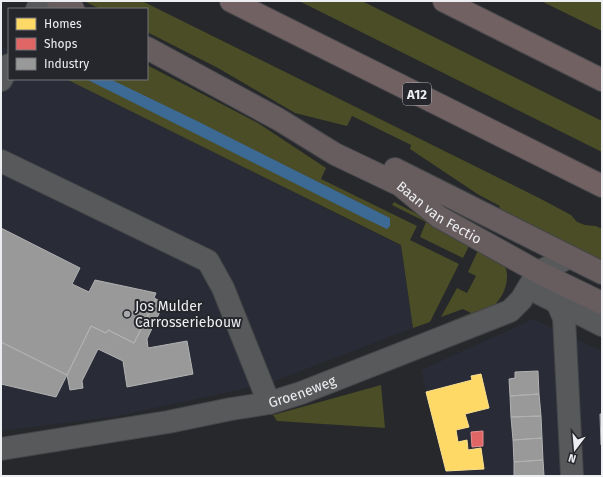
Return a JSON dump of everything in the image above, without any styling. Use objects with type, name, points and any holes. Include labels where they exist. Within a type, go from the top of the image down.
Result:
[{"type":"highway","name":"A12","points":[[231,1],[602,186]]},
{"type":"highway","points":[[444,1],[602,80]]},
{"type":"main road","points":[[58,1],[71,8]]},
{"type":"main road","name":"Baan van Fectio","points":[[148,49],[278,118],[335,154],[400,184],[439,217],[534,280],[602,303]]},
{"type":"main road","name":"Baan van Fectio","points":[[278,118],[351,147],[602,273]]},
{"type":"street","points":[[1,80],[8,67]]},
{"type":"street","points":[[1,161],[208,261],[223,288],[269,403]]},
{"type":"street","name":"Groeneweg","points":[[1,449],[168,422],[269,403],[301,393],[510,312],[521,300],[534,280],[570,257]]},
{"type":"street","points":[[534,280],[557,302],[602,325]]},
{"type":"street","points":[[557,302],[564,318],[572,476]]},
{"type":"shaded area","points":[[1,46],[8,50],[8,80],[68,80],[401,246],[413,328],[267,384],[112,417],[1,431]]},
{"type":"shaded area","points":[[533,319],[602,351],[602,476],[445,476],[421,370]]},
{"type":"green space","points":[[84,1],[142,1],[541,199],[571,215],[577,222],[585,225],[596,226],[602,229],[602,264],[497,213],[500,206],[479,195],[410,149],[411,145],[352,116],[347,126],[295,113],[218,68],[148,33],[148,8],[98,8]]},
{"type":"green space","points":[[299,1],[362,1],[602,121],[602,152]]},
{"type":"green space","points":[[541,1],[602,1],[602,31]]},
{"type":"green space","points":[[148,66],[258,123],[326,168],[321,179],[417,226],[410,240],[459,264],[430,322],[413,328],[401,245],[68,80],[148,80]]},
{"type":"green space","points":[[394,202],[471,242],[463,258],[420,237],[426,222],[392,205]]},
{"type":"green space","points":[[480,246],[499,257],[504,263],[507,278],[506,286],[499,300],[494,306],[474,317],[450,325],[449,322],[471,313],[463,309],[441,317],[457,288],[467,293],[476,276],[468,272]]},
{"type":"green space","points":[[381,385],[385,428],[277,421],[273,415]]},
{"type":"water","points":[[88,80],[112,80],[195,120],[390,218],[390,226],[387,229]]},
{"type":"building: Homes","points":[[481,374],[489,408],[465,414],[469,427],[456,430],[458,442],[467,440],[468,450],[481,448],[484,469],[446,471],[426,392],[472,380],[471,376]]},
{"type":"building: Shops","points":[[483,431],[483,446],[472,447],[471,432]]},
{"type":"building: Industry","points":[[1,228],[80,268],[72,284],[89,292],[95,280],[156,293],[154,298],[156,299],[134,343],[108,330],[106,333],[91,326],[67,375],[1,342]]},
{"type":"building: Industry","points":[[156,299],[164,303],[147,339],[148,348],[187,341],[193,374],[127,387],[123,361],[98,349],[82,381],[83,388],[70,390],[67,375],[91,326],[106,333],[108,330],[134,343]]},
{"type":"building: Industry","points":[[1,342],[67,375],[56,397],[1,384]]},
{"type":"building: Industry","points":[[538,371],[539,394],[510,396],[509,379],[515,378],[515,372]]},
{"type":"building: Industry","points":[[539,394],[541,416],[511,417],[510,396]]},
{"type":"building: Industry","points":[[600,414],[602,414],[602,445],[601,445]]},
{"type":"building: Industry","points":[[541,416],[542,438],[513,440],[511,417]]},
{"type":"building: Industry","points":[[542,438],[543,460],[514,462],[513,440]]},
{"type":"building: Industry","points":[[543,460],[544,476],[514,476],[514,462]]},
{"type":"place","name":"Jos Mulder Carrosseriebouw","points":[[127,314]]}]
